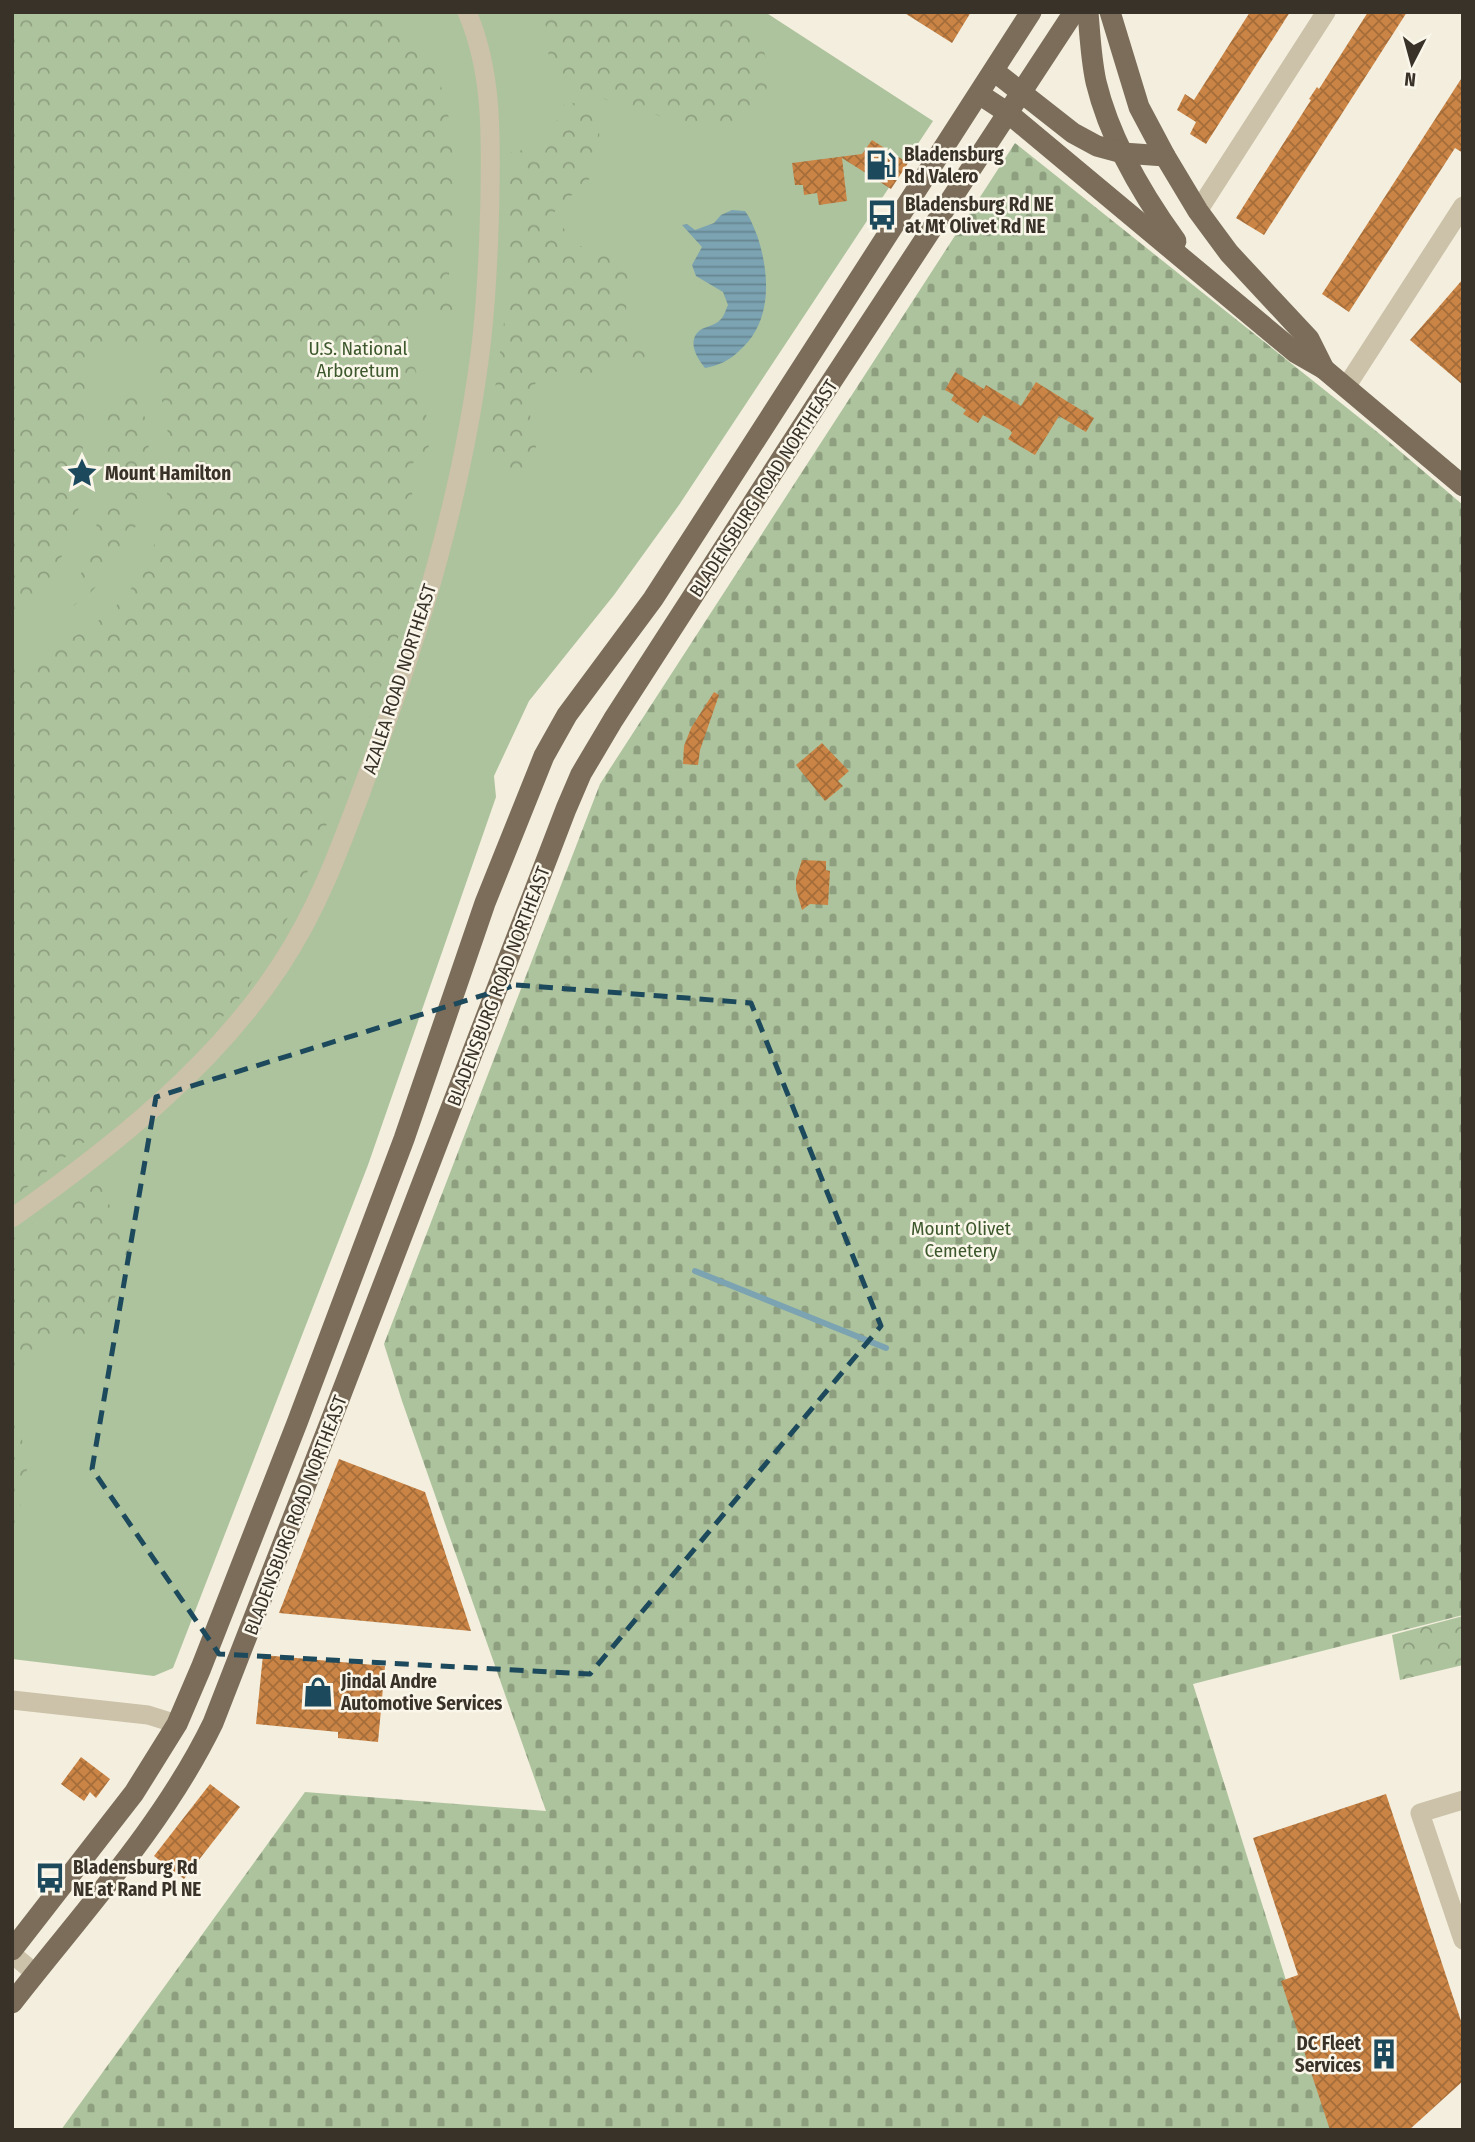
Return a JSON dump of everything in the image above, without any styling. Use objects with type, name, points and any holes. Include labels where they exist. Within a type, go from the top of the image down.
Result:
[{"type":"main road","name":"BLADENSBURG ROAD NORTHEAST","points":[[12,1952],[134,1793],[177,1724],[297,1423],[404,1139],[485,903],[544,756],[567,715],[653,599],[1031,12]]},
{"type":"main road","name":"BLADENSBURG ROAD NORTHEAST","points":[[12,2003],[158,1815],[203,1742],[229,1686],[581,774],[820,399],[1074,12]]},
{"type":"main road","points":[[1088,12],[1097,83],[1109,122],[1152,208],[1194,266]]},
{"type":"main road","points":[[1110,12],[1139,107],[1165,156],[1198,211],[1228,253],[1309,339],[1324,369]]},
{"type":"main road","points":[[994,71],[1073,133],[1097,146],[1123,153],[1165,156]]},
{"type":"main road","points":[[979,93],[1008,113],[1296,353],[1324,369],[1463,486]]},
{"type":"main road","points":[[840,307],[868,326]]},
{"type":"main road","points":[[794,380],[820,399]]},
{"type":"main road","points":[[297,1423],[326,1434]]},
{"type":"street","name":"AZALEA ROAD NORTHEAST","points":[[12,1217],[145,1115],[197,1066],[247,1010],[278,969],[309,919],[364,785],[413,645],[441,545],[463,453],[480,357],[489,235],[490,125],[485,64],[467,12]]},
{"type":"street","points":[[1198,211],[1326,12]]},
{"type":"street","points":[[1346,387],[1463,206]]},
{"type":"street","points":[[12,1700],[148,1715],[177,1724]]},
{"type":"street","points":[[1463,1800],[1420,1812],[1463,1940]]},
{"type":"street","points":[[12,1952],[35,1973]]},
{"type":"highlighted area","points":[[516,985],[751,1003],[881,1326],[590,1674],[219,1654],[92,1469],[156,1097]]},
{"type":"green space","name":"U.S. National Arboretum","points":[[12,12],[765,12],[933,121],[679,505],[614,595],[529,701],[494,776],[496,797],[368,1165],[173,1668],[154,1676],[12,1659]]},
{"type":"green space","points":[[12,12],[328,12],[334,15],[345,12],[390,12],[425,53],[444,95],[452,144],[455,194],[454,240],[449,282],[461,317],[457,320],[429,313],[414,323],[408,333],[408,345],[425,401],[429,444],[428,454],[414,461],[411,469],[410,481],[420,540],[413,594],[363,739],[311,861],[299,898],[247,990],[197,1045],[147,1093],[12,1199],[12,668],[78,634],[110,611],[127,594],[141,573],[160,526],[166,502],[169,451],[158,361],[152,350],[97,350],[86,353],[81,498],[77,516],[65,550],[48,581],[12,622]]},
{"type":"green space","points":[[535,12],[747,12],[757,30],[767,68],[768,80],[761,106],[754,121],[718,127],[675,120],[617,104],[582,90],[548,60],[547,29]]},
{"type":"green space","points":[[568,102],[586,108],[595,119],[600,139],[599,155],[591,177],[554,213],[568,235],[580,246],[628,262],[634,267],[626,311],[629,323],[643,342],[645,354],[643,362],[638,364],[615,362],[591,373],[554,372],[541,378],[530,394],[529,405],[535,439],[535,460],[529,469],[517,471],[506,466],[487,449],[509,270],[505,155],[518,150],[539,153],[545,151],[551,143],[560,108]]},
{"type":"green space","name":"Mount Olivet Cemetery","points":[[1015,143],[1381,435],[1463,505],[1463,1615],[1193,1684],[1333,2130],[61,2130],[305,1792],[546,1811],[384,1344],[600,784]]},
{"type":"green space","points":[[128,392],[138,396],[145,418],[149,449],[141,485],[140,519],[105,577],[67,611],[63,602],[80,577],[103,504],[106,411],[111,396]]},
{"type":"green space","points":[[92,1183],[105,1191],[114,1219],[127,1239],[131,1253],[130,1270],[111,1305],[88,1335],[81,1339],[60,1339],[23,1356],[12,1374],[12,1239],[72,1192]]},
{"type":"green space","points":[[12,1413],[29,1459],[12,1551]]},
{"type":"green space","points":[[1463,1616],[1463,1665],[1400,1680],[1392,1635]]},
{"type":"water","points":[[732,210],[745,211],[757,235],[764,266],[766,297],[758,326],[750,339],[732,357],[705,368],[696,355],[695,335],[721,319],[728,305],[723,292],[696,276],[692,265],[702,247],[682,225],[687,224],[695,230],[714,223],[721,215]]},
{"type":"building","points":[[903,12],[971,12],[952,43]]},
{"type":"building","points":[[1250,12],[1290,12],[1206,144],[1190,134],[1196,122],[1177,110],[1185,94],[1194,100]]},
{"type":"building","points":[[1368,12],[1407,12],[1264,235],[1236,218],[1311,100],[1309,99],[1317,87],[1319,89]]},
{"type":"building","points":[[1463,76],[1463,153],[1455,148],[1349,312],[1322,294]]},
{"type":"building","points":[[872,140],[908,163],[891,189],[842,158],[847,201],[819,205],[817,193],[804,195],[803,185],[795,185],[792,163],[862,154]]},
{"type":"building","points":[[1463,279],[1463,385],[1410,340]]},
{"type":"building","points":[[955,372],[984,389],[986,385],[1021,406],[1036,382],[1094,418],[1086,432],[1059,416],[1035,455],[1008,439],[1012,433],[1010,430],[983,415],[978,423],[963,414],[966,410],[951,400],[954,395],[945,390]]},
{"type":"building","points":[[714,692],[719,695],[700,750],[698,765],[683,764],[684,746],[691,728]]},
{"type":"building","points":[[822,743],[849,771],[838,781],[843,786],[825,801],[796,765]]},
{"type":"building","points":[[802,860],[826,861],[826,870],[830,871],[828,905],[810,904],[802,910],[796,879]]},
{"type":"building","points":[[339,1459],[425,1492],[471,1631],[279,1613]]},
{"type":"building","points":[[263,1655],[385,1666],[378,1742],[338,1738],[338,1732],[256,1724]]},
{"type":"building","points":[[81,1757],[110,1779],[96,1798],[90,1792],[84,1801],[61,1784]]},
{"type":"building","points":[[210,1784],[240,1807],[184,1879],[154,1856]]},
{"type":"building","points":[[1386,1794],[1463,2027],[1463,2081],[1409,2130],[1330,2130],[1281,1981],[1298,1975],[1253,1838]]},
{"type":"waterway","points":[[695,1271],[886,1348]]},
{"type":"place","name":"Bladensburg Rd Valero","points":[[881,165]]},
{"type":"place","name":"Bladensburg Rd NE at Mt Olivet Rd NE","points":[[882,215]]},
{"type":"place","name":"Mount Hamilton","points":[[82,473]]},
{"type":"place","name":"Jindal Andre Automotive Services","points":[[318,1692]]},
{"type":"place","name":"Bladensburg Rd NE at Rand Pl NE","points":[[50,1878]]},
{"type":"place","name":"DC Fleet Services","points":[[1384,2054]]}]
